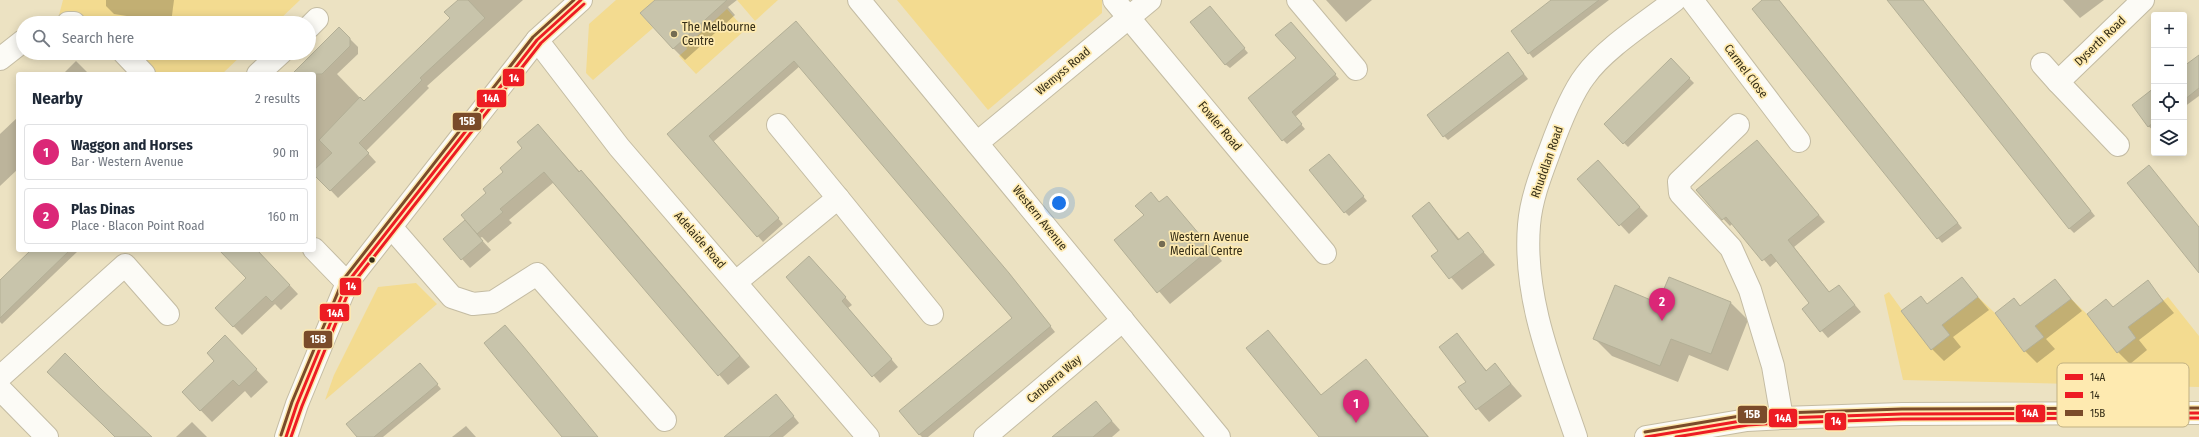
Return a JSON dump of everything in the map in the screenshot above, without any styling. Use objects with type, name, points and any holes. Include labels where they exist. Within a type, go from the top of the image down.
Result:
[{"type":"street","points":[[286,437],[297,404],[348,283],[537,40],[581,0]]},
{"type":"street","name":"Western Avenue","points":[[860,0],[1219,437]]},
{"type":"street","name":"Fowler Road","points":[[1114,0],[1325,253]]},
{"type":"street","name":"Wemyss Road","points":[[977,143],[1150,0]]},
{"type":"street","points":[[1298,0],[1356,69]]},
{"type":"street","name":"Rhuddlan Road","points":[[1576,437],[1538,324],[1533,302],[1529,225],[1537,185],[1557,129],[1584,76],[1600,58],[1675,0]]},
{"type":"street","name":"Carmel Close","points":[[1692,0],[1799,141]]},
{"type":"street","name":"Dyserth Road","points":[[2058,82],[2142,0]]},
{"type":"street","name":"Adelaide Road","points":[[537,40],[619,147],[868,437]]},
{"type":"street","points":[[0,59],[16,46]]},
{"type":"street","points":[[131,60],[142,72]]},
{"type":"street","points":[[260,72],[273,60]]},
{"type":"street","points":[[2042,64],[2118,145]]},
{"type":"street","points":[[778,125],[932,314]]},
{"type":"street","points":[[1738,125],[1679,182],[1680,193],[1731,248],[1750,290],[1773,366],[1782,418]]},
{"type":"street","points":[[736,282],[838,198]]},
{"type":"street","points":[[392,227],[452,297],[473,304],[492,302],[537,274],[665,420]]},
{"type":"street","points":[[316,250],[348,283]]},
{"type":"street","points":[[0,377],[125,265],[168,314]]},
{"type":"street","name":"Canberra Way","points":[[985,437],[1123,320]]},
{"type":"street","points":[[0,389],[47,437]]},
{"type":"street","points":[[1646,437],[1749,429],[1782,418],[1902,414],[2057,414]]},
{"type":"shaded area","points":[[63,0],[300,0],[283,16],[59,16]]},
{"type":"shaded area","points":[[616,0],[655,0],[640,13],[653,28],[593,80],[586,73],[589,24]]},
{"type":"shaded area","points":[[737,0],[778,0],[755,21]]},
{"type":"shaded area","points":[[897,0],[1102,0],[1102,13],[988,110]]},
{"type":"shaded area","points":[[727,9],[745,30],[696,74],[679,56],[687,49],[686,46]]},
{"type":"shaded area","points":[[138,60],[237,60],[224,72],[150,72]]},
{"type":"shaded area","points":[[416,283],[437,304],[325,400],[334,375],[378,287]]},
{"type":"shaded area","points":[[1889,292],[1931,350],[1950,335],[1942,325],[1978,297],[1995,313],[2024,352],[2035,326],[2071,299],[2087,314],[2128,327],[2168,297],[2199,336],[2199,387],[2189,387],[2189,363],[2057,363],[2057,384],[1903,380],[1884,295]]},
{"type":"building","points":[[458,0],[468,0],[485,18],[420,78],[422,80],[359,143],[369,153],[330,191],[316,177],[316,168],[332,153],[319,140],[360,97],[364,101],[450,18],[444,12]]},
{"type":"building","name":"The Melbourne Centre","points":[[655,0],[727,0],[673,49],[640,13]]},
{"type":"building","points":[[1551,0],[1599,0],[1528,54],[1511,31]]},
{"type":"building","points":[[1762,0],[1779,0],[1958,223],[1937,239],[1752,9]]},
{"type":"building","points":[[1887,0],[1923,0],[2091,211],[2069,229]]},
{"type":"building","points":[[1210,6],[1245,48],[1225,65],[1190,22]]},
{"type":"building","points":[[796,21],[1009,273],[1051,326],[919,435],[899,411],[1012,318],[794,61],[709,136],[779,218],[757,237],[667,134]]},
{"type":"building","points":[[1291,22],[1336,74],[1292,112],[1302,124],[1282,141],[1248,98],[1296,58],[1275,35]]},
{"type":"building","points":[[339,27],[350,38],[350,46],[322,74],[316,74],[316,72],[294,72],[306,60],[316,60],[316,50]]},
{"type":"building","points":[[1508,52],[1524,74],[1443,137],[1427,115]]},
{"type":"building","points":[[2199,55],[2199,88],[2187,98],[2187,84],[2187,64]]},
{"type":"building","points":[[1671,58],[1690,78],[1623,144],[1604,124]]},
{"type":"building","points":[[2151,90],[2151,124],[2148,127],[2132,105]]},
{"type":"building","points":[[538,124],[579,172],[581,170],[740,356],[718,376],[544,172],[500,209],[503,212],[477,234],[461,215],[486,193],[483,189],[503,172],[500,168],[522,148],[517,142]]},
{"type":"building","points":[[1757,140],[1819,215],[1788,240],[1829,292],[1839,285],[1855,305],[1820,332],[1802,309],[1809,303],[1771,254],[1762,261],[1726,217],[1722,220],[1696,190]]},
{"type":"building","points":[[1329,154],[1364,196],[1344,213],[1309,170]]},
{"type":"building","points":[[1598,160],[1640,207],[1619,226],[1577,179]]},
{"type":"building","points":[[2149,165],[2199,227],[2199,273],[2127,183]]},
{"type":"building","name":"Western Avenue Medical Centre","points":[[1151,192],[1159,202],[1167,196],[1211,248],[1157,293],[1114,240],[1144,215],[1135,206]]},
{"type":"building","points":[[1429,202],[1458,240],[1468,232],[1484,252],[1449,279],[1431,256],[1438,251],[1412,216]]},
{"type":"building","points":[[465,220],[483,241],[461,260],[443,239]]},
{"type":"building","points":[[29,252],[68,252],[0,318],[0,280]]},
{"type":"building","points":[[221,252],[259,252],[290,285],[272,302],[266,296],[233,327],[215,308],[246,278]]},
{"type":"building","points":[[809,256],[846,297],[842,301],[892,359],[872,377],[786,277]]},
{"type":"building","points":[[1669,277],[1731,302],[1711,354],[1671,339],[1660,366],[1593,339],[1615,285],[1658,303]]},
{"type":"building","points":[[1962,277],[1978,297],[1942,325],[1950,335],[1931,350],[1901,311],[1921,296],[1927,304]]},
{"type":"building","points":[[2055,279],[2071,299],[2035,326],[2044,337],[2024,352],[1995,313],[2014,298],[2020,306]]},
{"type":"building","points":[[2148,280],[2163,301],[2128,327],[2136,338],[2117,353],[2087,314],[2106,299],[2113,307]]},
{"type":"building","points":[[505,325],[598,437],[562,437],[501,364],[484,343]]},
{"type":"building","points":[[1268,330],[1321,395],[1366,359],[1428,437],[1319,437],[1246,348]]},
{"type":"building","points":[[1457,333],[1486,371],[1495,363],[1511,384],[1476,410],[1458,387],[1466,382],[1439,347]]},
{"type":"building","points":[[225,335],[257,369],[239,386],[233,380],[200,411],[182,392],[214,361],[207,353]]},
{"type":"building","points":[[65,353],[152,437],[115,437],[47,372]]},
{"type":"building","points":[[420,363],[438,384],[374,437],[357,437],[346,424]]},
{"type":"building","points":[[776,394],[794,416],[769,437],[724,437]]},
{"type":"building","points":[[1096,401],[1112,421],[1093,437],[1052,437]]},
{"type":"transit line","name":"15B","points":[[281,435],[292,402],[343,280],[533,37],[574,0]]},
{"type":"transit line","name":"14A","points":[[286,437],[297,404],[347,283],[537,40],[581,0]]},
{"type":"transit line","name":"14","points":[[291,437],[302,406],[351,286],[541,43],[584,4]]},
{"type":"transit line","name":"15B","points":[[1645,432],[1746,415],[1902,409],[2057,408]]},
{"type":"transit line","name":"15B","points":[[2189,408],[2199,408]]},
{"type":"transit line","name":"14A","points":[[1646,437],[1747,420],[1902,414],[2057,413]]},
{"type":"transit line","name":"14A","points":[[2189,413],[2199,413]]},
{"type":"transit line","name":"14","points":[[1676,437],[1748,425],[1782,423],[1902,419],[2057,418]]},
{"type":"transit line","name":"14","points":[[2189,418],[2199,418]]},
{"type":"place","name":"The Melbourne Centre","points":[[674,34]]},
{"type":"place","name":"Western Avenue Medical Centre","points":[[1162,244]]},
{"type":"place","name":"Plas Dinas","points":[[1662,321]]},
{"type":"place","name":"Waggon and Horses","points":[[1356,423]]}]
